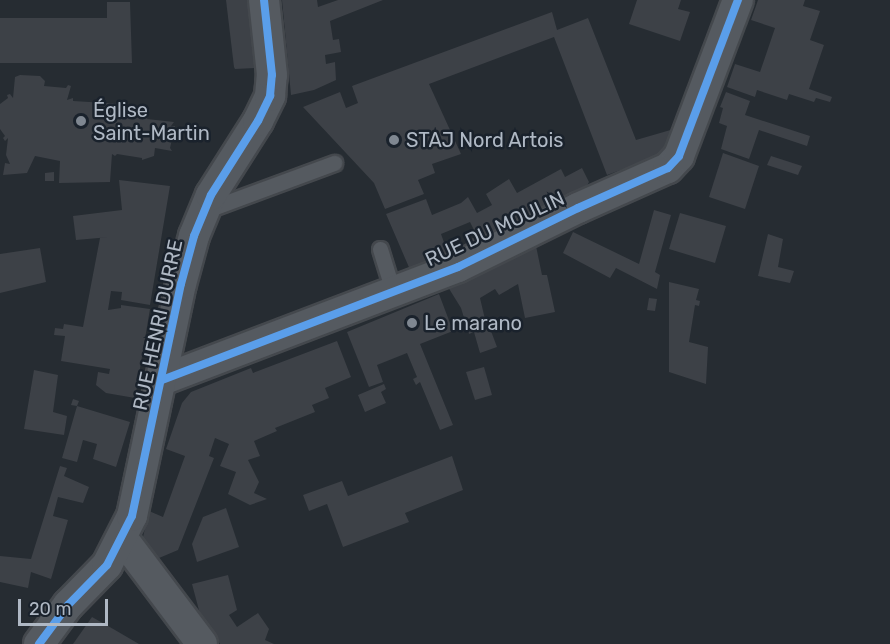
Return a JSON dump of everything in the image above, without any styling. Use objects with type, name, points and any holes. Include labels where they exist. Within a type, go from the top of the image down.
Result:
[{"type":"street","name":"RUE HENRI DURRE","points":[[39,644],[69,605],[102,571],[123,539],[135,507],[186,264],[204,211],[270,96],[272,75],[264,0]]},
{"type":"street","name":"RUE DU MOULIN","points":[[162,380],[476,260],[578,208],[668,168],[680,156],[738,0]]},
{"type":"street","points":[[123,539],[202,644]]},
{"type":"lane","points":[[204,211],[334,163]]},
{"type":"lane","points":[[380,249],[393,291]]},
{"type":"building","points":[[226,0],[250,0],[257,67],[255,68],[235,69],[234,67]]},
{"type":"building","points":[[282,0],[317,0],[318,7],[338,0],[383,0],[330,21],[333,40],[339,39],[341,52],[325,55],[326,64],[335,62],[336,80],[314,90],[291,95]]},
{"type":"building","points":[[637,0],[681,0],[678,9],[690,12],[680,41],[629,24]]},
{"type":"building","points":[[758,0],[805,0],[803,6],[820,11],[810,40],[824,45],[809,89],[832,97],[830,102],[816,98],[814,102],[789,94],[787,100],[757,90],[755,97],[727,87],[735,64],[760,72],[775,28],[751,20]]},
{"type":"building","points":[[107,2],[130,2],[132,63],[0,63],[0,18],[107,18]]},
{"type":"building","points":[[552,12],[557,30],[588,18],[636,140],[674,129],[662,155],[607,175],[554,37],[429,84],[461,154],[432,164],[435,173],[418,180],[424,194],[385,209],[374,183],[303,107],[340,92],[346,108],[358,103],[352,86]]},
{"type":"building","name":"Église Saint-Martin","points":[[40,76],[45,81],[44,86],[66,88],[68,85],[71,86],[67,100],[73,98],[73,101],[122,104],[122,107],[146,110],[147,107],[150,110],[147,119],[174,122],[171,126],[175,126],[170,148],[172,151],[155,148],[154,156],[142,160],[142,158],[112,154],[110,182],[59,183],[60,161],[35,156],[27,173],[3,175],[5,163],[10,164],[6,155],[8,138],[5,141],[3,138],[5,136],[0,129],[0,104],[8,98],[7,95],[10,94],[13,98],[15,77]]},
{"type":"building","points":[[726,92],[750,101],[745,115],[810,136],[807,146],[759,130],[749,159],[721,149],[727,126],[719,123],[723,108],[720,107]]},
{"type":"building","points":[[723,153],[759,166],[745,209],[709,197]]},
{"type":"building","points":[[771,156],[802,166],[798,175],[767,165]]},
{"type":"building","points":[[582,168],[589,182],[584,191],[473,250],[469,240],[477,236],[470,222],[441,234],[450,259],[411,272],[386,214],[426,199],[432,215],[461,203],[468,197],[477,213],[492,205],[486,194],[509,179],[517,193],[561,169],[565,177]]},
{"type":"building","points":[[54,172],[54,181],[45,181],[45,173]]},
{"type":"building","points":[[119,180],[170,186],[150,305],[121,300],[122,292],[111,291],[108,310],[121,308],[121,305],[150,309],[135,398],[106,393],[96,385],[98,372],[109,374],[110,369],[61,361],[65,336],[54,335],[55,328],[63,329],[64,324],[83,327],[100,238],[110,237],[76,240],[73,216],[122,210]]},
{"type":"building","points":[[654,210],[671,215],[655,272],[660,275],[657,289],[616,268],[610,278],[563,253],[573,232],[639,264]]},
{"type":"building","points":[[680,213],[726,226],[715,263],[669,249]]},
{"type":"building","points":[[768,234],[783,239],[778,267],[794,271],[790,283],[758,276]]},
{"type":"building","points":[[535,241],[542,275],[547,275],[555,312],[525,318],[518,284],[499,295],[495,289],[480,298],[488,332],[491,331],[497,347],[480,353],[474,332],[469,334],[461,308],[448,287]]},
{"type":"building","points":[[40,248],[46,282],[0,293],[0,254]]},
{"type":"building","points":[[669,282],[699,289],[696,300],[700,301],[699,306],[695,305],[689,342],[708,347],[706,384],[669,372]]},
{"type":"building","points":[[439,294],[453,331],[420,344],[453,425],[440,430],[420,382],[416,385],[413,379],[417,377],[407,353],[377,365],[383,382],[369,387],[347,332]]},
{"type":"building","points":[[649,298],[657,299],[655,311],[647,310]]},
{"type":"building","points":[[337,341],[351,377],[325,388],[329,398],[312,405],[315,412],[275,428],[277,431],[254,441],[260,456],[248,460],[259,482],[254,493],[267,499],[250,505],[228,494],[236,472],[220,466],[229,444],[215,438],[209,456],[214,458],[178,550],[152,561],[140,550],[149,511],[163,517],[185,456],[166,449],[182,403],[191,392],[251,368],[253,373]]},
{"type":"building","points":[[484,367],[492,395],[475,400],[466,372]]},
{"type":"building","points":[[34,370],[58,375],[53,412],[67,416],[64,435],[24,429]]},
{"type":"building","points":[[384,384],[386,389],[381,392],[386,403],[365,412],[358,395]]},
{"type":"building","points":[[73,399],[79,401],[77,406],[71,405]]},
{"type":"building","points":[[77,406],[130,422],[116,467],[93,459],[97,444],[83,440],[77,462],[62,458]]},
{"type":"building","points":[[452,456],[463,490],[405,513],[409,522],[343,547],[327,504],[309,511],[303,495],[342,481],[348,496]]},
{"type":"building","points":[[60,466],[67,468],[64,476],[89,487],[83,503],[58,497],[53,516],[68,520],[51,579],[31,572],[28,588],[0,582],[0,556],[31,559]]},
{"type":"building","points":[[226,508],[239,547],[197,562],[192,544],[203,517]]},
{"type":"building","points":[[228,575],[237,610],[229,615],[237,627],[258,613],[269,629],[265,640],[274,644],[220,644],[200,614],[192,584]]},
{"type":"building","points":[[92,617],[115,630],[139,644],[73,644]]},
{"type":"cycle path","points":[[39,644],[68,605],[107,565],[132,516],[181,284],[194,236],[211,195],[258,121],[270,96],[272,75],[264,0]]},
{"type":"cycle path","points":[[162,380],[458,267],[578,208],[668,168],[679,156],[738,0]]},
{"type":"place","name":"Église Saint-Martin","points":[[81,121]]},
{"type":"place","name":"STAJ Nord Artois","points":[[394,140]]},
{"type":"place","name":"Le marano","points":[[412,323]]}]
